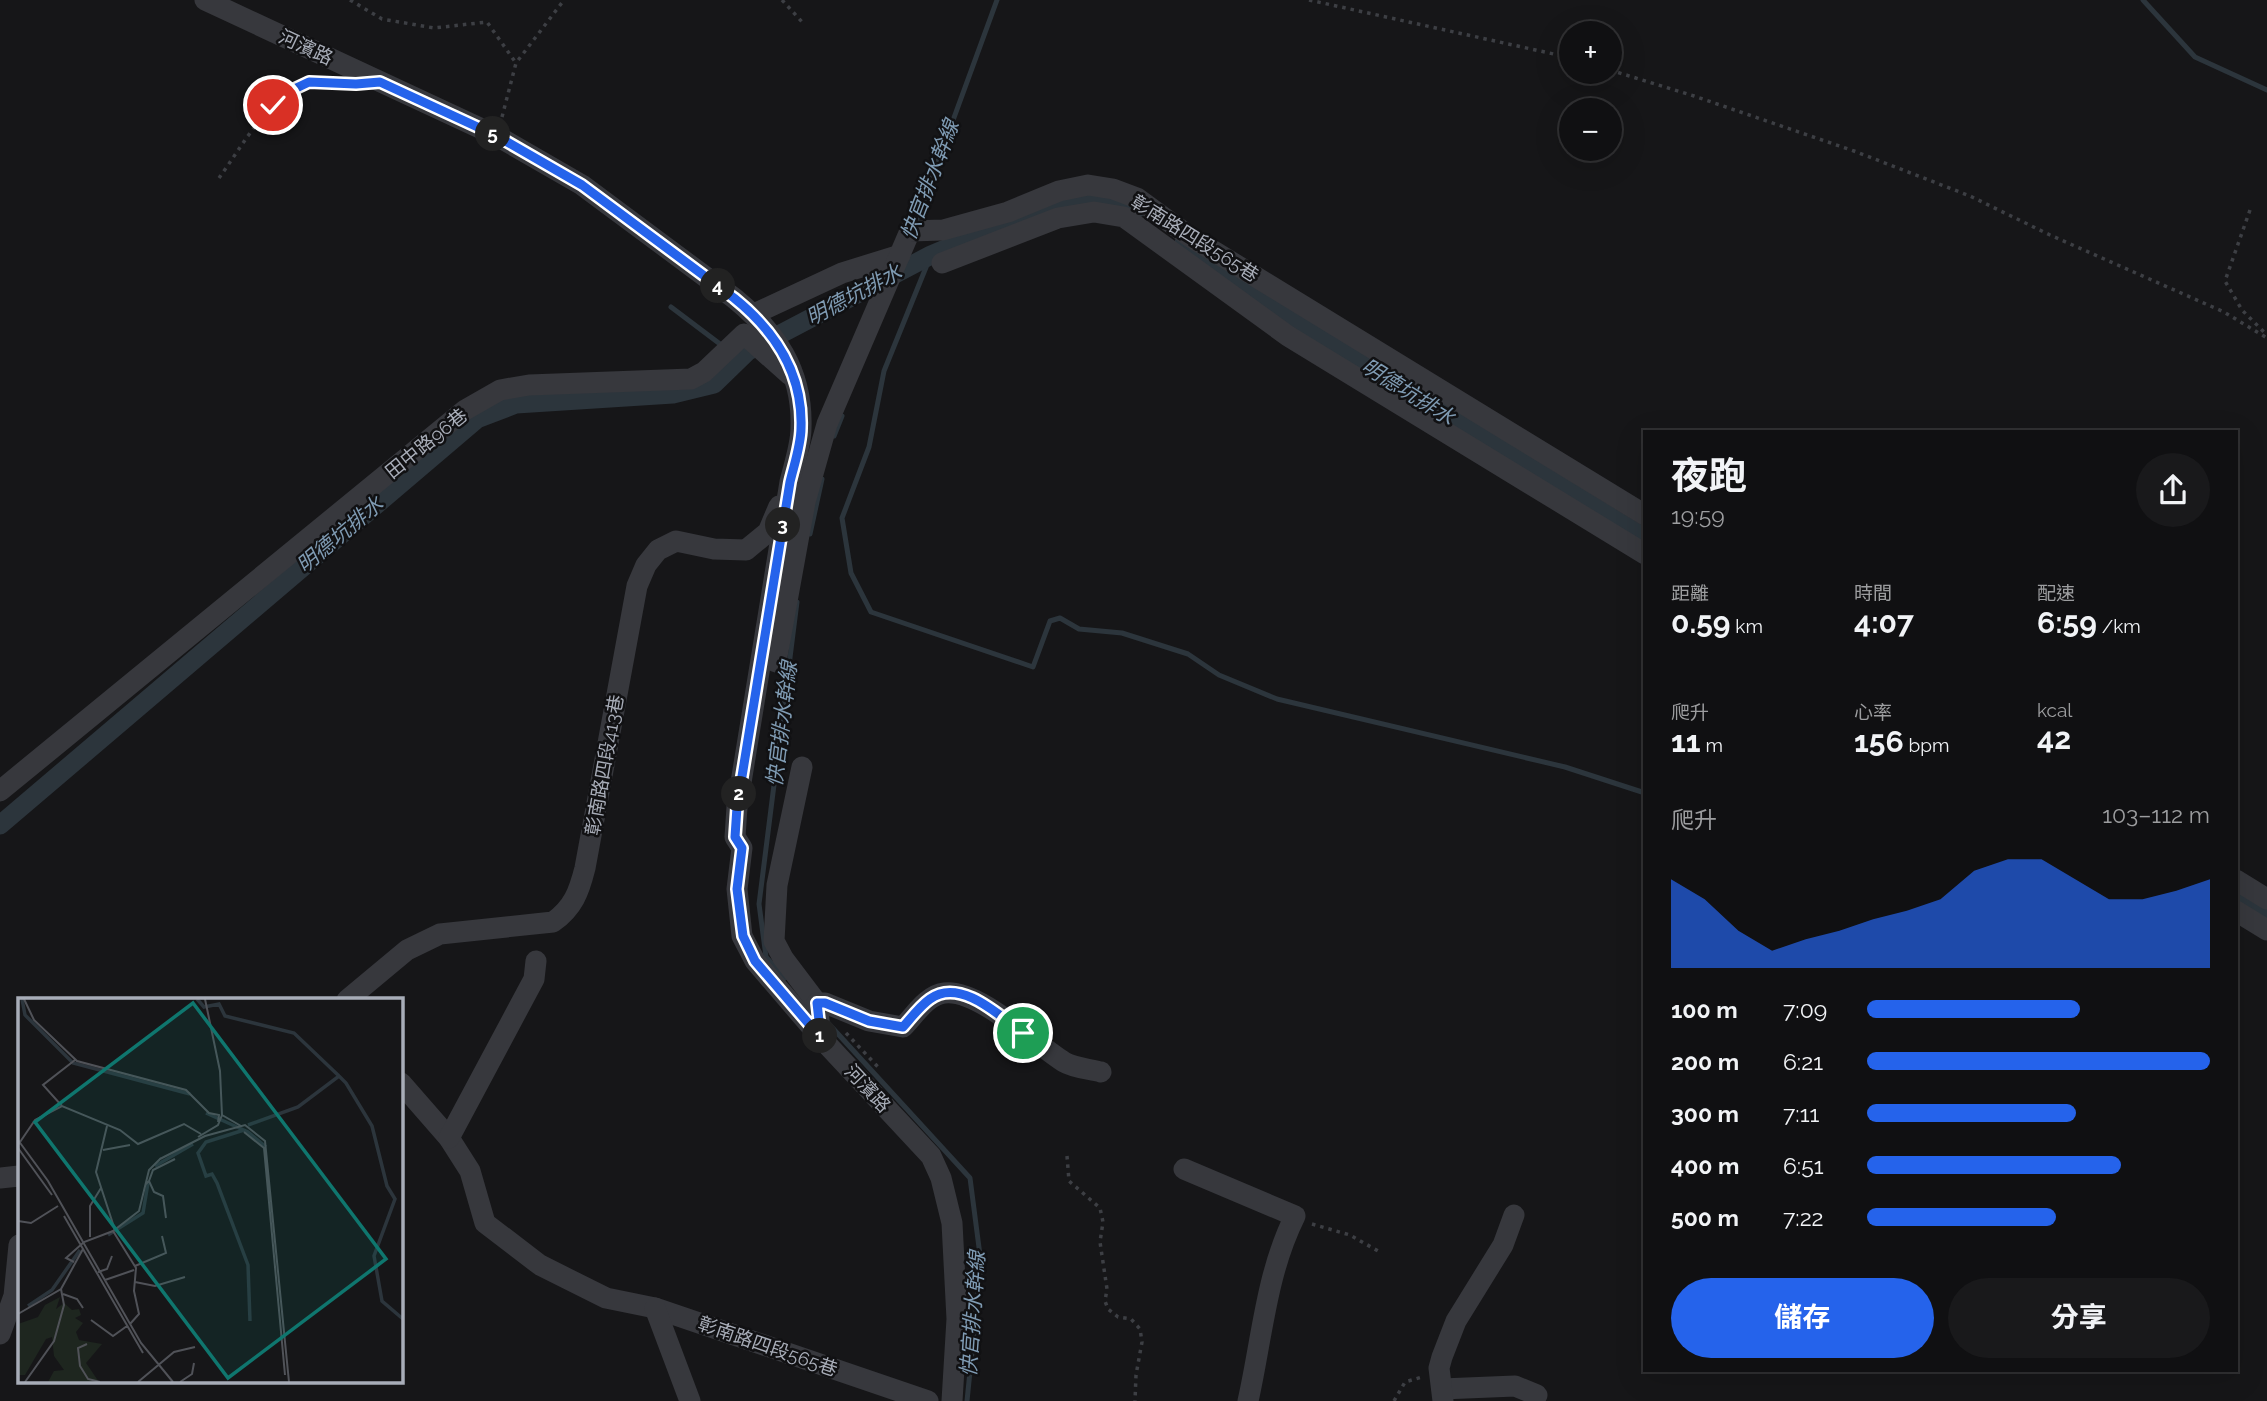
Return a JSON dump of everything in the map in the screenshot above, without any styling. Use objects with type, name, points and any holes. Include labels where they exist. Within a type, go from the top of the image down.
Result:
[{"type":"street","name":"河濱路","points":[[205,0],[497,136],[582,185],[754,314],[778,342],[797,381],[801,429],[737,807],[735,837],[742,848],[737,889],[743,936],[755,961],[821,1038],[931,1156],[941,1178],[952,1223],[957,1319],[952,1401]]},
{"type":"street","name":"彰南路四段565巷","points":[[742,848],[805,502],[827,424],[910,231],[943,230],[1008,212],[1059,191],[1088,185],[1113,189],[1136,198],[1201,243],[1643,514]]},
{"type":"street","points":[[1139,228],[1153,210]]},
{"type":"street","points":[[942,263],[1058,218],[1094,212],[1124,217],[1288,336],[1643,553]]},
{"type":"street","points":[[754,314],[842,273],[900,255]]},
{"type":"street","name":"田中路96巷","points":[[0,791],[465,410],[500,390],[529,385],[691,379],[704,372],[744,334],[797,381]]},
{"type":"street","name":"彰南路四段413巷","points":[[349,998],[407,950],[440,934],[552,922],[566,913],[578,895],[585,868],[637,586],[646,565],[658,550],[676,541],[746,550],[768,532],[790,482]]},
{"type":"street","points":[[802,767],[777,886],[774,941],[783,958],[817,1003],[821,1038]]},
{"type":"street","points":[[2238,881],[2267,899]]},
{"type":"street","points":[[2238,912],[2267,930]]},
{"type":"street","points":[[449,1138],[534,979],[536,961]]},
{"type":"street","points":[[817,1003],[825,1003],[869,1021],[903,1027],[930,998],[942,993],[961,993],[979,1002],[1067,1064],[1101,1072]]},
{"type":"street","name":"彰南路四段565巷","points":[[402,1084],[449,1138],[470,1171],[485,1223],[540,1265],[606,1298],[655,1308],[928,1401]]},
{"type":"street","points":[[1184,1169],[1295,1216],[1283,1240],[1267,1297],[1248,1401]]},
{"type":"street","points":[[0,1178],[18,1177]]},
{"type":"street","points":[[1514,1215],[1503,1245],[1456,1321],[1441,1357],[1442,1389],[1515,1386],[1536,1395]]},
{"type":"street","points":[[0,1334],[14,1296],[18,1255]]},
{"type":"street","points":[[655,1308],[690,1401]]},
{"type":"path","points":[[350,0],[382,19],[434,28],[487,22],[516,63]]},
{"type":"path","points":[[497,136],[516,63],[564,0]]},
{"type":"path","points":[[782,0],[803,23]]},
{"type":"path","points":[[1309,0],[1559,55]]},
{"type":"path","points":[[1622,74],[1854,151],[1970,195],[2050,235],[2224,312],[2267,337]]},
{"type":"path","points":[[219,178],[273,105],[290,91],[309,82],[344,84]]},
{"type":"path","points":[[2250,210],[2225,281],[2242,310],[2267,337]]},
{"type":"path","points":[[1066,1156],[1069,1181],[1100,1208],[1103,1222],[1100,1242],[1108,1309],[1118,1317],[1131,1319],[1140,1329],[1142,1342],[1135,1401]]},
{"type":"path","points":[[1295,1216],[1319,1227],[1350,1235],[1378,1251]]},
{"type":"path","points":[[1394,1401],[1405,1382],[1418,1378],[1442,1389]]},
{"type":"waterway","name":"快官排水幹線","points":[[914,227],[997,0]]},
{"type":"waterway","points":[[2143,0],[2195,57],[2267,90]]},
{"type":"waterway","name":"明德坑排水","points":[[0,825],[477,419],[516,404],[673,394],[714,384],[748,351],[931,255],[964,241],[1048,211],[1114,200],[1136,209]]},
{"type":"waterway","name":"明德坑排水","points":[[1184,243],[1283,315],[1643,537]]},
{"type":"waterway","points":[[931,255],[884,371],[869,447],[842,518],[851,573],[871,612],[1033,667],[1050,621],[1060,618],[1079,629],[1122,633],[1188,654],[1219,675],[1277,699],[1565,767],[1643,792]]},
{"type":"waterway","points":[[671,307],[724,347]]},
{"type":"waterway","name":"快官排水幹線","points":[[834,436],[842,416]]},
{"type":"waterway","name":"快官排水幹線","points":[[810,534],[822,479]]},
{"type":"waterway","name":"快官排水幹線","points":[[785,978],[766,957],[759,904],[797,602]]},
{"type":"waterway","name":"明德坑排水","points":[[2238,897],[2267,914]]},
{"type":"waterway","name":"快官排水幹線","points":[[828,1023],[970,1178],[981,1263],[967,1401]]},
{"type":"route","points":[[273,105],[290,91],[309,82],[380,82],[497,136],[582,185],[754,314],[778,342],[797,381],[801,429],[737,807],[735,837],[742,848],[737,889],[743,936],[755,961],[821,1038],[817,1003],[825,1003],[869,1021],[903,1027],[930,998],[942,993],[961,993],[979,1002],[1023,1033]]}]
